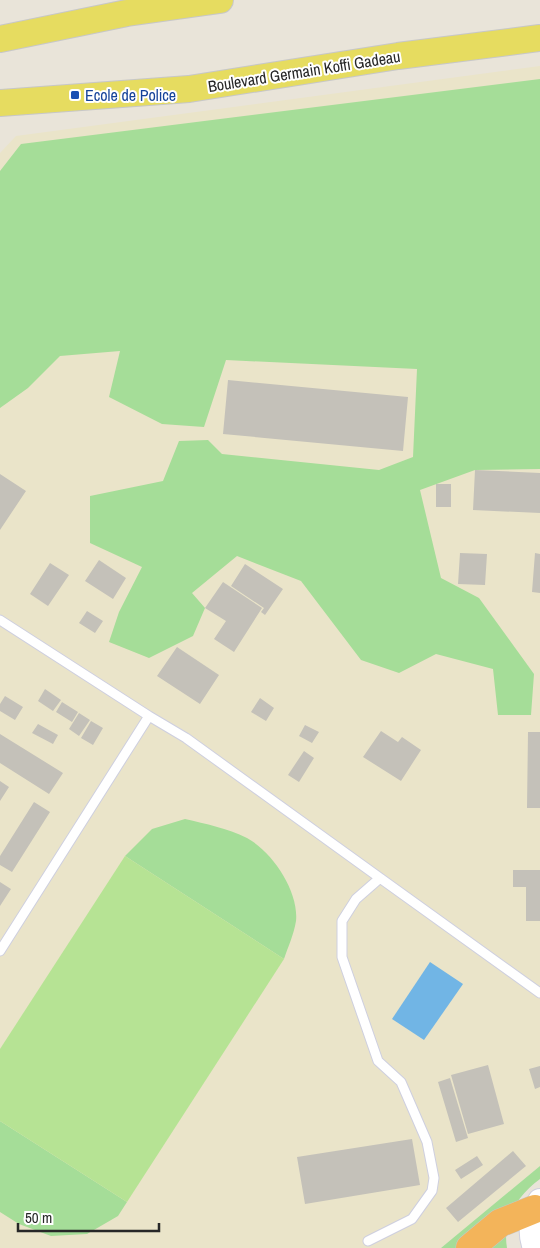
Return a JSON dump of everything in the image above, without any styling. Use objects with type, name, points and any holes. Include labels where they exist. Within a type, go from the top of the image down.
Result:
[{"type":"highway","points":[[470,1248],[500,1223],[538,1205]]},
{"type":"main road","points":[[0,39],[127,13],[220,0]]},
{"type":"main road","name":"Boulevard Germain Koffi Gadeau","points":[[0,103],[189,89],[398,56],[540,38]]},
{"type":"main road","points":[[535,1248],[531,1224],[538,1205]]},
{"type":"lane","points":[[0,620],[186,738],[540,993]]},
{"type":"lane","points":[[0,951],[149,716]]},
{"type":"lane","points":[[368,1241],[412,1219],[432,1191],[434,1178],[427,1142],[401,1082],[378,1061],[342,957],[342,921],[356,899],[380,878]]},
{"type":"shaded area","points":[[540,66],[540,1166],[441,1248],[0,1248],[0,153],[16,136]]},
{"type":"green space","points":[[540,79],[540,469],[475,470],[420,490],[441,578],[479,598],[534,674],[531,715],[498,715],[493,669],[436,654],[399,673],[361,660],[301,581],[237,556],[192,593],[205,608],[193,636],[149,658],[109,642],[119,612],[142,567],[90,543],[90,496],[163,481],[179,441],[208,440],[222,454],[379,470],[413,457],[417,369],[226,360],[204,427],[162,424],[109,397],[120,351],[60,356],[28,388],[0,408],[0,171],[21,144]]},
{"type":"green space","points":[[185,819],[224,829],[247,838],[257,844],[275,863],[289,886],[296,910],[295,926],[284,959],[125,856],[152,829]]},
{"type":"green space","points":[[125,856],[284,959],[127,1202],[0,1121],[0,1049]]},
{"type":"green space","points":[[0,1121],[127,1202],[118,1216],[87,1234],[51,1236],[19,1224],[0,1212]]},
{"type":"green space","points":[[540,1166],[540,1179],[525,1192],[509,1218],[506,1237],[507,1248],[441,1248]]},
{"type":"water","points":[[430,962],[463,984],[424,1040],[392,1019]]},
{"type":"building","points":[[228,380],[408,397],[403,451],[223,434]]},
{"type":"building","points":[[475,470],[540,473],[540,513],[473,510]]},
{"type":"building","points":[[0,474],[26,491],[0,530]]},
{"type":"building","points":[[436,484],[451,484],[451,507],[436,507]]},
{"type":"building","points":[[460,553],[487,554],[485,585],[458,584]]},
{"type":"building","points":[[535,553],[540,554],[540,593],[532,592]]},
{"type":"building","points":[[99,560],[126,578],[113,599],[85,581]]},
{"type":"building","points":[[50,563],[69,575],[48,606],[30,594]]},
{"type":"building","points":[[245,564],[283,589],[265,615],[261,612],[264,608],[231,586]]},
{"type":"building","points":[[223,582],[262,608],[234,652],[214,639],[226,621],[205,608]]},
{"type":"building","points":[[87,611],[103,621],[95,633],[79,623]]},
{"type":"building","points":[[177,647],[219,675],[200,704],[157,676]]},
{"type":"building","points":[[45,689],[61,700],[53,711],[38,701]]},
{"type":"building","points":[[5,696],[23,707],[15,720],[0,711],[0,704]]},
{"type":"building","points":[[260,698],[274,708],[266,721],[251,712]]},
{"type":"building","points":[[62,702],[78,712],[72,722],[56,712]]},
{"type":"building","points":[[79,713],[90,720],[79,736],[69,729]]},
{"type":"building","points":[[91,721],[103,728],[93,745],[81,738]]},
{"type":"building","points":[[38,724],[58,735],[53,744],[32,733]]},
{"type":"building","points":[[305,725],[319,732],[312,743],[299,736]]},
{"type":"building","points":[[381,731],[398,742],[402,737],[421,750],[401,781],[363,757]]},
{"type":"building","points":[[528,732],[540,732],[540,808],[527,808]]},
{"type":"building","points":[[0,734],[63,773],[49,794],[0,763]]},
{"type":"building","points":[[304,751],[314,758],[299,782],[288,775]]},
{"type":"building","points":[[0,781],[9,787],[0,801]]},
{"type":"building","points":[[34,802],[50,812],[12,872],[0,865],[0,856]]},
{"type":"building","points":[[513,870],[540,870],[540,921],[526,921],[526,887],[513,887]]},
{"type":"building","points":[[0,882],[11,889],[0,906]]},
{"type":"building","points":[[488,1065],[504,1124],[468,1134],[451,1075]]},
{"type":"building","points":[[540,1066],[540,1087],[535,1089],[529,1069]]},
{"type":"building","points":[[450,1078],[468,1138],[456,1142],[438,1082]]},
{"type":"building","points":[[412,1139],[420,1185],[305,1204],[297,1157]]},
{"type":"building","points":[[513,1151],[526,1166],[458,1222],[446,1208]]},
{"type":"building","points":[[477,1156],[483,1165],[461,1179],[455,1170]]},
{"type":"place","name":"Ecole de Police","points":[[75,95]]}]
